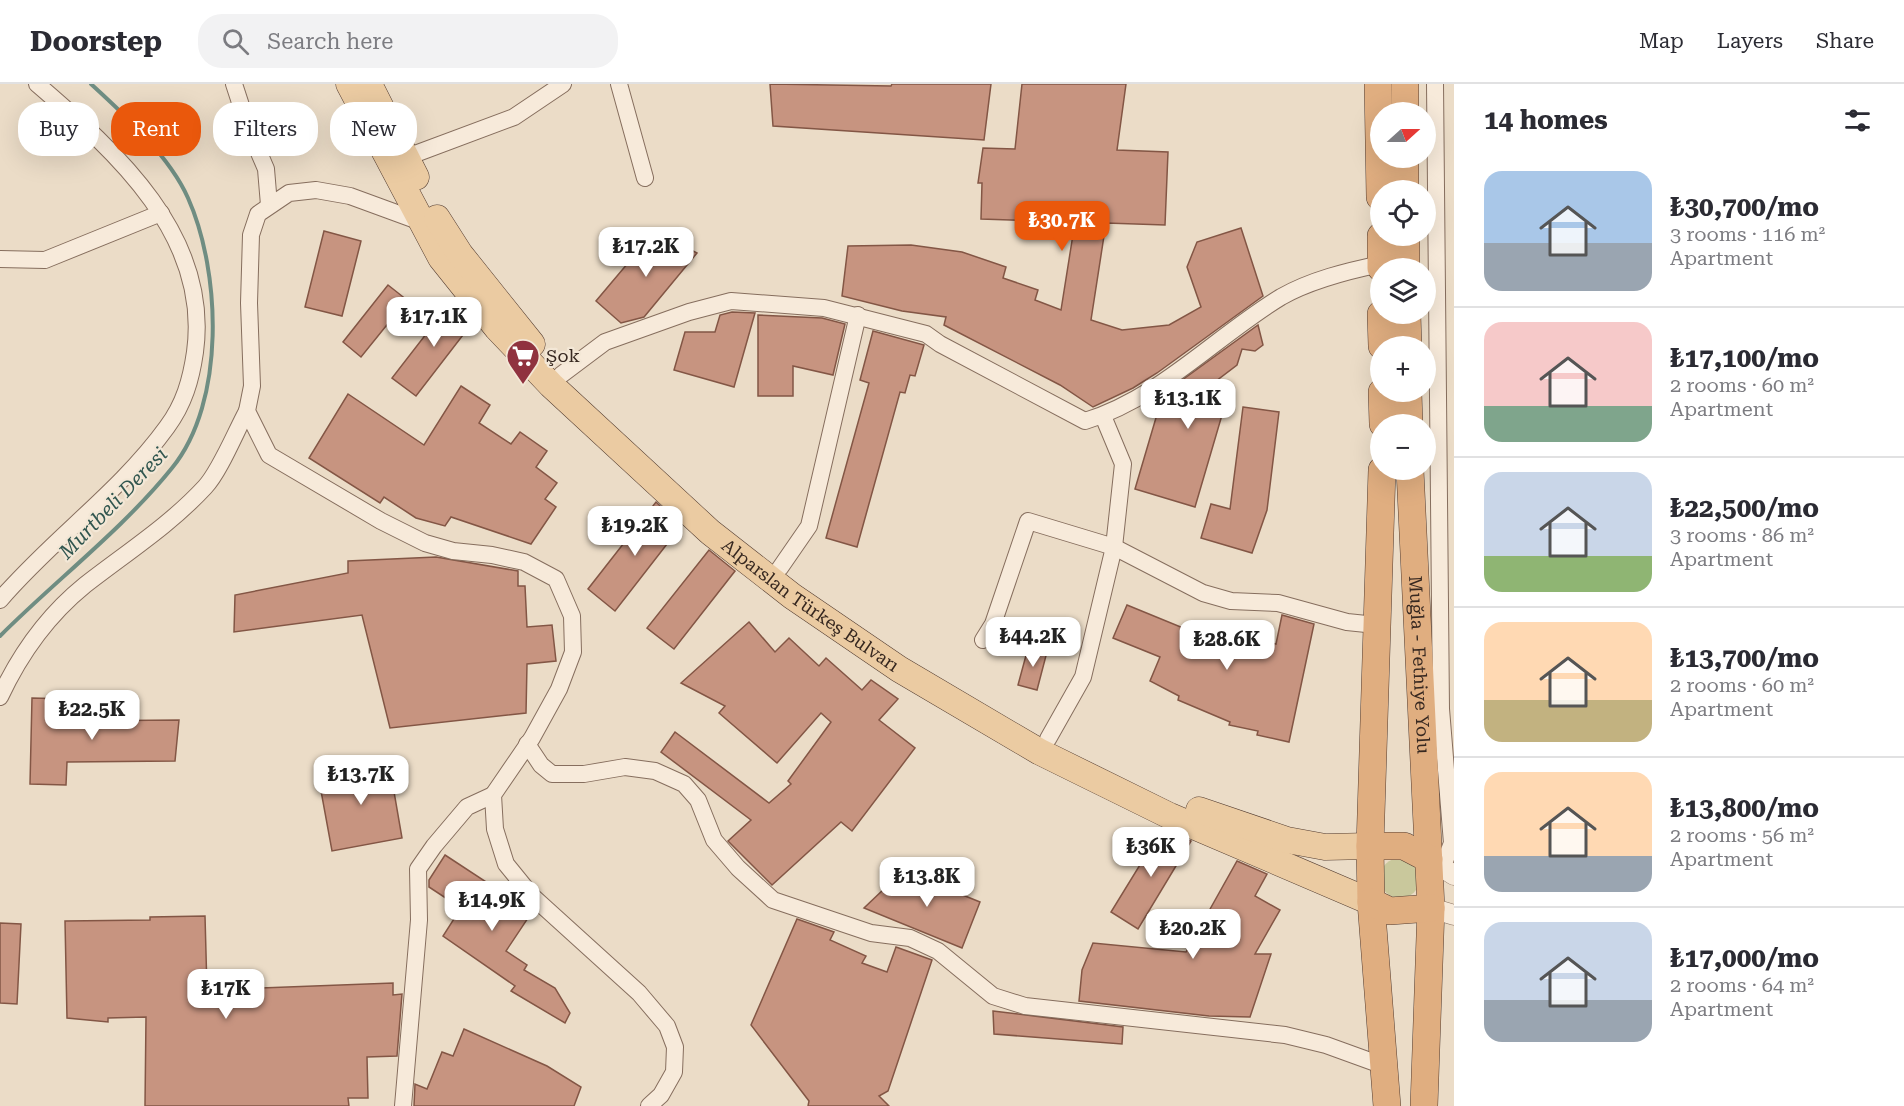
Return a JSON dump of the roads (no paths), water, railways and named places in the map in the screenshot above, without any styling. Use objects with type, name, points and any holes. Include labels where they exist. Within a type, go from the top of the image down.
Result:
[{"type":"highway","points":[[1378,84],[1380,180]]},
{"type":"highway","points":[[1405,84],[1405,102]]},
{"type":"highway","name":"Muğla - Fethiye Yolu","points":[[1382,480],[1370,846],[1371,902],[1387,1106]]},
{"type":"highway","name":"Muğla - Fethiye Yolu","points":[[1411,480],[1447,915],[1424,1106]]},
{"type":"highway","points":[[1370,846],[1404,846],[1442,867]]},
{"type":"highway","points":[[1371,902],[1390,911],[1447,915]]},
{"type":"main road","name":"Alparslan Türkeş Bulvarı","points":[[349,84],[441,258],[496,328],[551,385],[675,502],[792,596],[899,669],[1040,752],[1170,816],[1276,860],[1332,888],[1371,902]]},
{"type":"main road","name":"Alparslan Türkeş Bulvarı","points":[[369,84],[435,215],[460,254],[541,354],[643,454],[718,520],[780,568],[912,658],[1048,740],[1160,794],[1287,840],[1325,847],[1370,846]]},
{"type":"street","points":[[0,600],[120,482],[179,410],[191,379],[197,338],[195,294],[186,264],[161,213],[140,182],[111,151],[37,84]]},
{"type":"street","points":[[234,84],[248,127],[266,169],[270,205]]},
{"type":"street","points":[[407,157],[514,117],[563,84]]},
{"type":"street","points":[[619,84],[645,178]]},
{"type":"street","points":[[1435,84],[1441,709],[1452,843],[1442,867]]},
{"type":"street","points":[[0,696],[16,663],[35,635],[84,586],[169,521],[207,485],[247,411],[252,386],[249,303],[251,235],[258,214],[289,192],[316,190],[350,196],[421,222]]},
{"type":"street","points":[[0,259],[45,260],[161,213]]},
{"type":"street","points":[[561,375],[604,342],[688,312],[730,301],[824,308],[926,334],[940,344],[1085,422],[1132,403],[1282,297],[1338,273],[1370,269]]},
{"type":"street","points":[[780,568],[808,526],[858,315]]},
{"type":"street","points":[[247,411],[269,455],[381,521],[424,543],[453,551],[492,555],[524,562],[556,579],[572,616],[573,652],[559,689],[527,744],[493,795],[467,807],[418,869],[419,920],[403,1106]]},
{"type":"street","points":[[1048,740],[1083,676],[1114,547],[1123,464],[1103,416]]},
{"type":"street","points":[[983,640],[993,624],[1028,521],[1114,547],[1203,593],[1231,601],[1278,603],[1347,622],[1376,625]]},
{"type":"street","points":[[527,744],[541,765],[552,774],[584,774],[625,767],[655,771],[684,784],[698,800],[714,840],[738,868],[773,900],[871,933],[910,938],[938,951],[993,996],[1046,1008],[1284,1035],[1326,1045],[1384,1066]]},
{"type":"street","points":[[493,795],[495,830],[506,864],[532,896],[639,993],[667,1026],[675,1047],[674,1072],[661,1095],[649,1106]]},
{"type":"waterway","name":"Murtbeli Deresi","points":[[0,636],[132,513],[172,468],[190,440],[202,408],[209,373],[213,336],[212,299],[199,228],[188,198],[170,167],[158,152],[131,122],[91,84]]},
{"type":"place","name":"Şok","points":[[523,385]]}]
